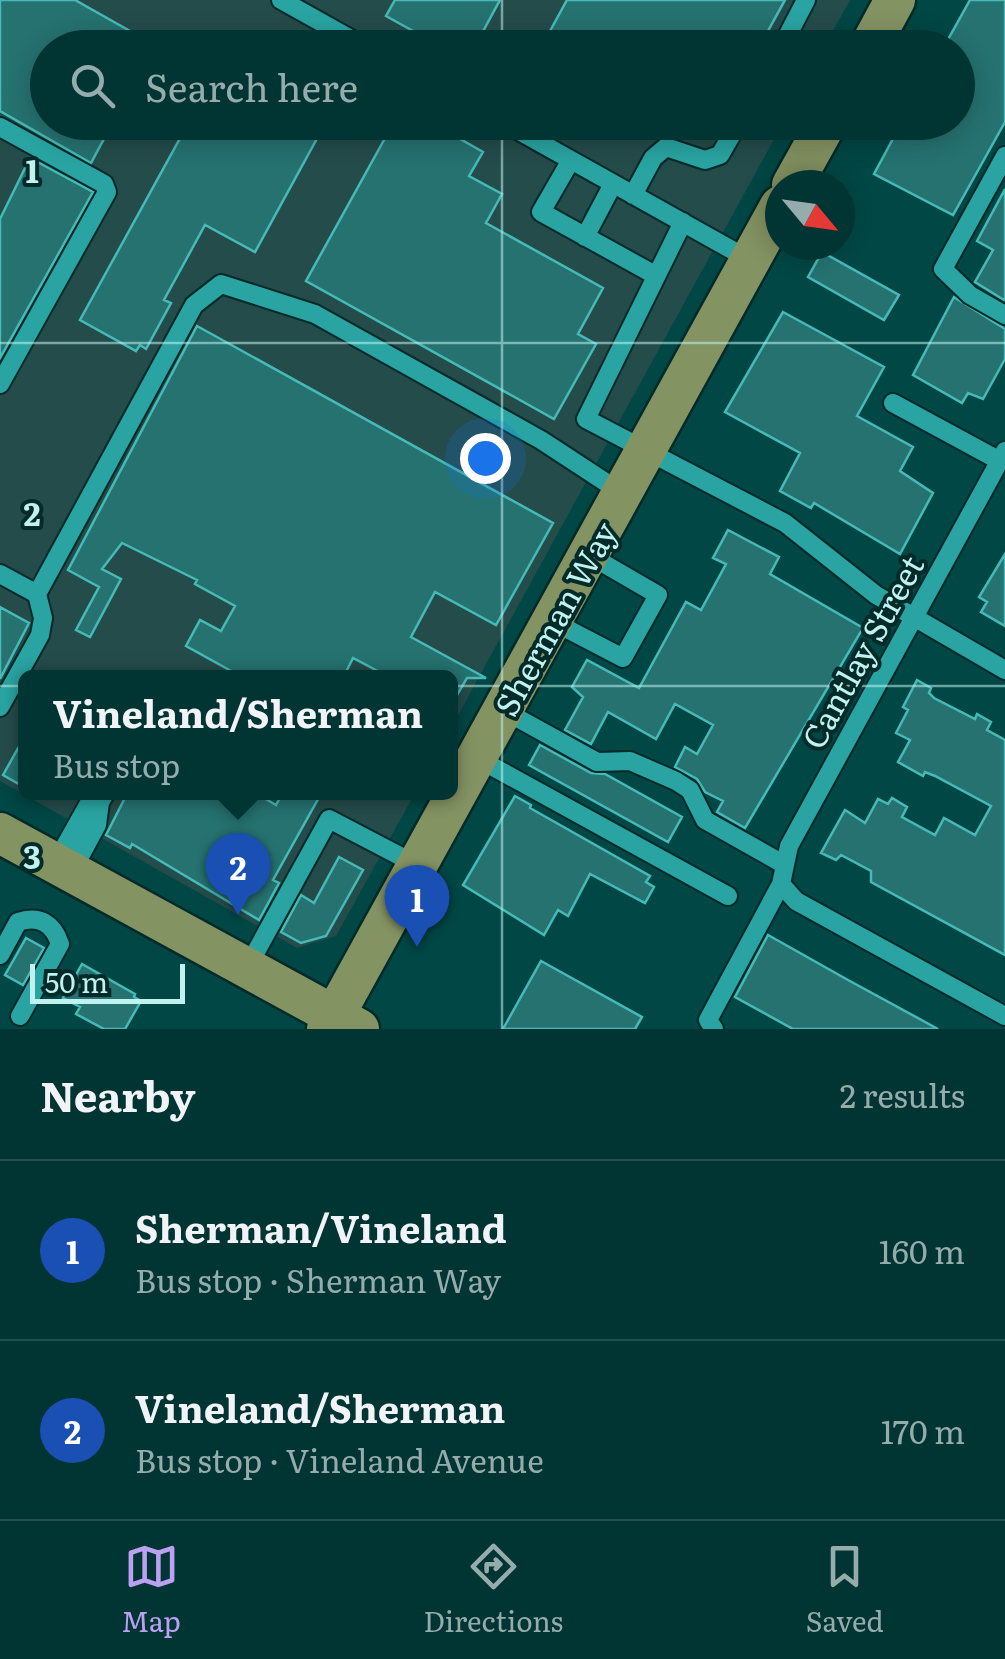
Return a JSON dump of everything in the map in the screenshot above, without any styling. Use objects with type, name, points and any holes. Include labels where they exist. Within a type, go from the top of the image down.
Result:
[{"type":"main road","points":[[879,30],[895,0]]},
{"type":"main road","points":[[800,170],[817,140]]},
{"type":"main road","name":"Sherman Way","points":[[458,794],[765,233]]},
{"type":"main road","name":"Sherman Way","points":[[340,1024],[454,800]]},
{"type":"main road","points":[[0,833],[340,1024]]},
{"type":"street","points":[[281,0],[334,30]]},
{"type":"street","points":[[790,30],[806,0]]},
{"type":"street","points":[[0,127],[104,184],[107,192],[0,384]]},
{"type":"street","points":[[535,140],[750,260]]},
{"type":"street","points":[[634,195],[654,158],[666,147],[705,160],[720,155],[729,140]]},
{"type":"street","points":[[1005,156],[942,269],[970,295],[1005,315]]},
{"type":"street","points":[[571,160],[541,212],[655,275]]},
{"type":"street","points":[[586,237],[614,184]]},
{"type":"street","points":[[682,222],[586,419],[786,523],[876,595],[1005,670]]},
{"type":"street","points":[[21,670],[40,635],[43,618],[37,594],[194,305],[220,284],[315,314],[541,440],[622,493]]},
{"type":"street","points":[[892,403],[1002,456]]},
{"type":"street","name":"Cantlay Street","points":[[714,1029],[708,1020],[783,875],[788,846],[1002,456]]},
{"type":"street","points":[[552,622],[623,658],[658,594],[589,555]]},
{"type":"street","points":[[0,574],[37,594]]},
{"type":"street","points":[[0,707],[18,675]]},
{"type":"street","points":[[504,710],[597,762],[630,762],[676,781],[690,790],[705,820],[783,875],[796,901],[1005,1016]]},
{"type":"street","points":[[478,758],[728,896]]},
{"type":"street","points":[[63,868],[88,805],[99,800]]},
{"type":"street","points":[[246,970],[329,820],[418,865]]},
{"type":"street","points":[[0,954],[18,922],[32,918],[45,922],[56,932],[60,944],[20,1016]]},
{"type":"shaded area","points":[[0,0],[850,0],[833,30],[30,30],[30,140],[774,140],[458,715],[458,670],[18,670],[18,791],[0,781]]},
{"type":"shaded area","points":[[34,800],[411,800],[336,936],[297,948]]},
{"type":"building","points":[[0,0],[75,0],[128,30],[30,30],[30,128],[0,111]]},
{"type":"building","points":[[395,0],[500,0],[484,30],[411,30],[386,16]]},
{"type":"building","points":[[567,0],[785,0],[768,30],[551,30]]},
{"type":"building","points":[[970,0],[1005,0],[1005,122],[953,215],[874,174],[892,140],[975,140],[975,30],[953,30]]},
{"type":"building","points":[[51,140],[103,140],[91,163]]},
{"type":"building","points":[[179,140],[316,140],[255,252],[205,225],[164,300],[171,303],[146,349],[140,345],[136,351],[80,320]]},
{"type":"building","points":[[384,140],[462,140],[483,152],[469,176],[502,194],[486,223],[603,288],[578,334],[596,344],[554,419],[306,281]]},
{"type":"building","points":[[30,158],[93,192],[0,358],[0,219]]},
{"type":"building","points":[[1005,189],[1004,300],[975,282],[993,250],[977,241]]},
{"type":"building","points":[[818,260],[836,260],[899,295],[884,320],[808,277]]},
{"type":"building","points":[[954,297],[1005,329],[1005,359],[983,399],[968,393],[962,403],[913,375]]},
{"type":"building","points":[[783,312],[884,367],[857,416],[913,447],[900,471],[933,493],[900,554],[814,503],[811,508],[780,491],[800,453],[725,412]]},
{"type":"building","points":[[197,326],[553,523],[496,625],[435,592],[411,637],[486,678],[467,678],[458,693],[458,670],[376,670],[353,658],[347,670],[230,670],[186,646],[200,620],[221,631],[235,606],[195,584],[197,580],[122,543],[102,569],[121,579],[90,637],[76,630],[99,587],[68,570]]},
{"type":"building","points":[[728,530],[779,557],[770,574],[863,628],[745,828],[717,812],[723,801],[705,792],[697,779],[675,767],[685,747],[697,754],[713,725],[675,704],[656,739],[608,712],[591,744],[565,730],[583,697],[572,687],[587,660],[639,688],[686,602],[701,610],[726,564],[713,558]]},
{"type":"building","points":[[1005,554],[1005,626],[981,612],[987,602],[979,597]]},
{"type":"building","points":[[0,607],[29,623],[0,679]]},
{"type":"building","points":[[917,680],[931,688],[929,693],[934,698],[975,719],[977,714],[991,722],[987,730],[1005,740],[1005,955],[871,882],[871,871],[841,855],[836,860],[821,853],[845,810],[865,823],[878,799],[888,804],[892,798],[907,807],[902,817],[935,835],[944,818],[975,835],[991,806],[935,776],[925,772],[923,776],[898,762],[910,740],[896,733],[908,710],[903,707]]},
{"type":"building","points":[[540,745],[591,773],[605,774],[682,817],[668,842],[529,765]]},
{"type":"building","points":[[18,748],[18,783],[3,775]]},
{"type":"building","points":[[515,796],[650,876],[646,882],[654,887],[645,903],[590,874],[568,916],[558,910],[544,935],[463,885]]},
{"type":"building","points":[[124,800],[268,800],[276,805],[279,800],[318,800],[273,880],[279,883],[259,920],[132,844],[130,848],[106,835]]},
{"type":"building","points":[[339,857],[363,870],[326,936],[301,943],[281,932],[301,895],[314,903]]},
{"type":"building","points":[[768,935],[938,1029],[793,1029],[735,997]]},
{"type":"building","points":[[26,938],[44,948],[23,985],[5,975]]},
{"type":"building","points":[[541,961],[642,1017],[635,1029],[503,1029]]},
{"type":"building","points":[[82,964],[141,1001],[125,1029],[104,1029],[76,1014],[80,1007],[63,998]]},
{"type":"place","name":"Vineland/Sherman","points":[[238,915]]},
{"type":"place","name":"Sherman/Vineland","points":[[417,947]]}]
